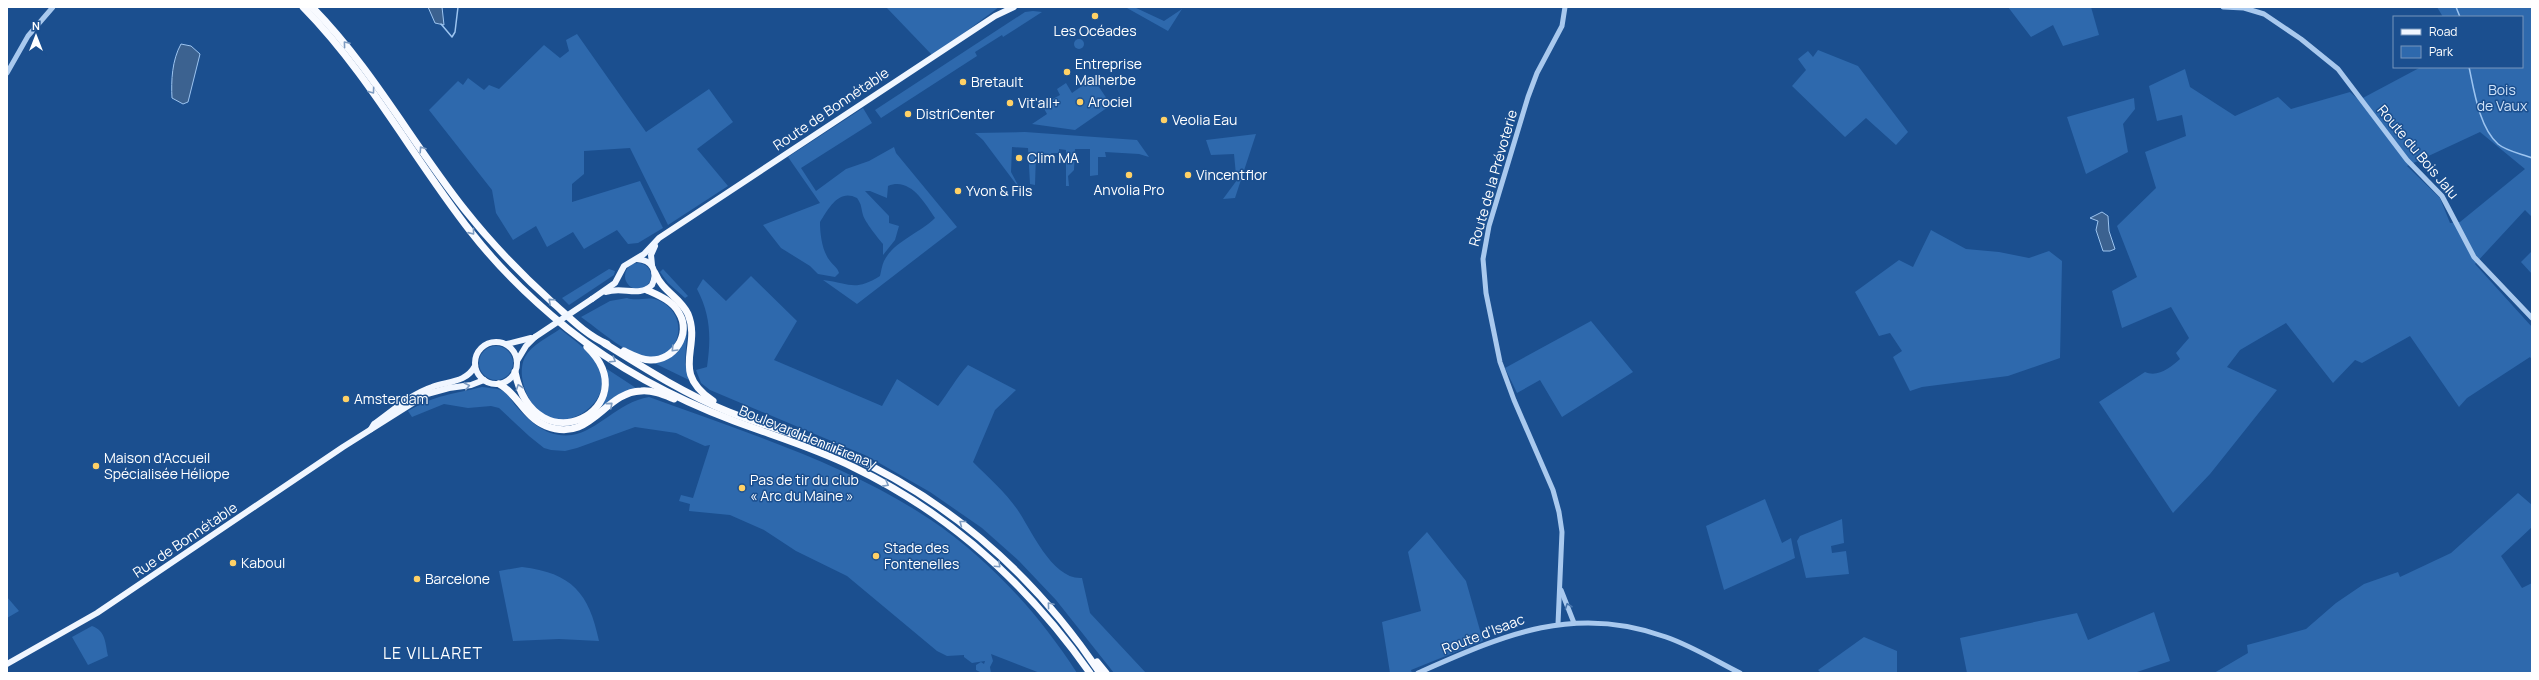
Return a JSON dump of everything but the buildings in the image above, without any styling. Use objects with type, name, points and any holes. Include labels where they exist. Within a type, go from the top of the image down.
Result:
[{"type":"highway","points":[[303,7],[340,48],[472,234],[516,283],[596,355],[603,367],[605,381],[604,394],[593,412],[580,421],[565,424],[543,418],[526,402],[515,372]]},
{"type":"highway","points":[[312,7],[347,45],[456,198],[485,234],[542,293],[582,328],[604,343],[634,356],[651,360],[663,358],[676,348],[684,333],[682,318],[670,303],[647,290]]},
{"type":"highway","points":[[655,273],[662,287],[678,300],[688,313],[690,327],[691,377],[705,396],[729,411]]},
{"type":"highway","name":"Boulevard Henri Frenay","points":[[565,326],[580,338],[637,374],[708,411],[851,466],[933,512],[1009,575],[1073,649],[1090,673]]},
{"type":"highway","name":"Boulevard Henri Frenay","points":[[604,343],[652,374],[729,411],[843,452],[923,495],[968,528],[1022,575],[1049,603],[1082,646],[1100,673]]},
{"type":"highway","points":[[499,384],[508,389],[526,412],[537,422],[563,430],[585,425],[616,401],[632,392],[654,392],[708,411]]},
{"type":"highway","points":[[1082,646],[1106,673]]},
{"type":"highway","points":[[1073,649],[1085,673]]},
{"type":"main road","points":[[995,16],[1006,7]]},
{"type":"main road","name":"Route de Bonnétable","points":[[592,299],[613,285],[628,262],[638,258],[664,235],[995,16],[1014,7]]},
{"type":"main road","name":"Route de Bonnétable","points":[[652,265],[653,250],[664,235]]},
{"type":"main road","points":[[592,299],[613,290],[629,290],[639,293],[647,290],[652,285],[655,273],[652,265],[638,258]]},
{"type":"main road","points":[[621,273],[621,279],[629,290]]},
{"type":"main road","name":"Rue de Bonnétable","points":[[515,372],[517,360],[526,346],[535,337],[592,299]]},
{"type":"main road","name":"Rue de Bonnétable","points":[[371,429],[374,424],[419,393],[433,386],[462,379],[475,366],[477,353],[484,345],[494,341],[507,344],[535,337]]},
{"type":"main road","points":[[507,344],[512,348],[517,360]]},
{"type":"main road","points":[[475,366],[484,380]]},
{"type":"main road","points":[[499,384],[505,382],[515,372]]},
{"type":"main road","name":"Rue de Bonnétable","points":[[7,664],[97,613],[371,429],[378,427],[427,394],[484,380],[499,384]]},
{"type":"street","points":[[7,73],[28,36],[53,7]]},
{"type":"street","name":"Route de la Prévoterie","points":[[1558,624],[1561,590],[1562,532],[1560,512],[1553,490],[1514,400],[1500,362],[1486,293],[1483,259],[1489,226],[1528,97],[1537,73],[1561,30],[1565,7]]},
{"type":"street","name":"Route du Bois Jalu","points":[[2222,7],[2249,9],[2264,14],[2301,39],[2338,69],[2407,160],[2442,196],[2474,257],[2532,318]]},
{"type":"street","name":"Route de la Prévoterie","points":[[1561,590],[1574,623]]},
{"type":"street","name":"Route d'Isaac","points":[[1418,673],[1503,636],[1558,624],[1574,623],[1608,624],[1650,632],[1681,643],[1740,673]]},
{"type":"green space","points":[[886,7],[999,7],[933,56]]},
{"type":"green space","points":[[1134,7],[1164,21],[1182,9],[1168,31],[1127,8]]},
{"type":"green space","points":[[2008,7],[2091,7],[2099,35],[2063,46],[2053,25],[2031,37]]},
{"type":"green space","name":"Bois de Vaux","points":[[2437,7],[2532,7],[2532,217],[2525,210],[2475,264],[2532,327],[2532,360],[2530,357],[2467,398],[2459,407],[2410,336],[2362,363],[2355,360],[2333,383],[2286,323],[2240,350],[2227,367],[2277,390],[2210,474],[2173,513],[2099,402],[2145,372],[2155,374],[2159,373],[2173,365],[2180,359],[2176,353],[2189,338],[2171,307],[2122,328],[2112,291],[2137,277],[2117,226],[2156,188],[2145,152],[2186,136],[2182,115],[2157,121],[2149,86],[2185,69],[2190,87],[2235,116],[2278,97],[2291,109],[2350,92],[2359,100],[2419,68],[2523,68],[2523,16],[2442,16]],"holes":[[[2480,132],[2525,169],[2460,222],[2450,223],[2440,198],[2407,166]]]},
{"type":"green space","points":[[1025,12],[1042,12],[1003,37],[1002,35],[975,52],[977,56],[881,118],[875,110]]},
{"type":"green space","points":[[577,34],[646,132],[709,89],[733,122],[697,149],[728,186],[668,225],[630,148],[584,151],[584,174],[572,184],[572,202],[640,181],[663,228],[638,243],[628,244],[617,230],[584,249],[573,232],[547,247],[536,226],[513,240],[496,213],[492,190],[429,110],[458,81],[463,85],[468,78],[484,90],[489,85],[499,89],[544,45],[560,58],[569,51],[566,40]]},
{"type":"green space","points":[[1079,39],[1084,44],[1079,49],[1074,44]]},
{"type":"green space","points":[[1818,50],[1858,66],[1908,132],[1896,145],[1866,118],[1845,137],[1792,86],[1806,70],[1798,59],[1808,51],[1813,57]]},
{"type":"green space","points":[[1093,78],[1111,105],[1075,130],[1032,124],[1047,114],[1042,105],[1060,95],[1057,89],[1066,83],[1072,93]]},
{"type":"green space","points":[[2134,98],[2135,109],[2123,124],[2128,152],[2086,174],[2067,117]]},
{"type":"green space","points":[[863,108],[872,123],[801,168],[816,191],[846,169],[869,161],[894,147],[896,153],[957,227],[857,304],[823,280],[858,285],[864,284],[880,276],[882,266],[888,254],[900,243],[935,218],[916,193],[910,188],[896,184],[888,186],[887,198],[870,191],[865,191],[889,216],[889,223],[899,226],[895,240],[883,255],[883,244],[866,222],[861,205],[857,198],[845,196],[839,198],[830,206],[820,222],[821,237],[827,257],[839,273],[835,277],[818,274],[810,266],[781,248],[763,225],[820,203],[788,157]]},
{"type":"green space","points":[[1025,132],[1137,140],[1149,157],[1139,154],[1105,152],[1106,157],[1098,157],[1098,175],[1090,176],[1090,149],[1075,149],[1074,170],[1068,176],[1069,186],[1066,186],[1066,150],[1059,149],[1059,153],[1051,153],[1051,157],[1043,156],[1043,153],[1036,153],[1035,185],[1030,184],[1028,148],[1012,147],[1011,172],[1018,185],[983,140],[975,133]]},
{"type":"green space","points":[[1256,134],[1235,198],[1223,199],[1240,176],[1236,175],[1234,154],[1211,155],[1206,140]]},
{"type":"green space","points":[[1931,230],[1966,249],[1999,252],[2029,258],[2049,251],[2062,261],[2060,358],[2008,376],[1922,387],[1910,391],[1893,357],[1902,351],[1890,333],[1879,336],[1855,292],[1899,260],[1913,267]]},
{"type":"green space","points":[[2532,251],[2532,274],[2521,262]]},
{"type":"green space","points":[[638,263],[647,267],[651,276],[647,285],[638,289],[629,285],[625,276],[629,267]]},
{"type":"green space","points":[[609,269],[615,271],[614,275],[569,305],[562,298]]},
{"type":"green space","points":[[663,269],[688,296],[685,298],[668,283],[660,272]]},
{"type":"green space","points":[[751,276],[797,321],[774,360],[882,406],[897,379],[938,406],[968,365],[1016,390],[995,410],[973,462],[1017,509],[1036,540],[1052,562],[1061,571],[1071,576],[1082,578],[1090,613],[1146,673],[1114,673],[1056,600],[1019,561],[982,528],[930,492],[867,456],[710,390],[701,383],[696,370],[707,367],[709,327],[705,308],[697,289],[703,279],[726,301]]},
{"type":"green space","points":[[627,298],[656,299],[670,308],[676,318],[678,328],[677,338],[672,347],[665,354],[655,358],[643,357],[636,354],[619,345],[581,317],[610,301]]},
{"type":"green space","points":[[1591,321],[1633,372],[1562,417],[1540,380],[1517,393],[1505,368]]},
{"type":"green space","points":[[560,329],[583,347],[593,358],[600,370],[602,380],[601,389],[593,405],[577,416],[559,420],[550,418],[541,413],[534,406],[524,386],[522,366],[525,357],[531,349]]},
{"type":"green space","points":[[687,332],[685,363],[689,380],[654,363],[679,349]]},
{"type":"green space","points":[[496,346],[508,351],[513,363],[508,375],[496,380],[484,375],[479,363],[484,351]]},
{"type":"green space","points":[[607,369],[636,388],[620,394],[605,407],[602,405],[608,391]]},
{"type":"green space","name":"Stade des Fontenelles","points":[[482,387],[503,391],[521,412],[533,423],[547,432],[555,434],[572,435],[582,432],[600,423],[628,404],[649,397],[758,436],[829,465],[898,500],[931,520],[973,552],[1012,589],[1030,609],[1077,673],[1040,673],[991,654],[993,661],[990,667],[991,673],[982,673],[976,670],[976,665],[981,662],[984,664],[985,661],[972,663],[964,657],[964,655],[947,656],[937,651],[847,576],[796,551],[764,530],[730,515],[689,511],[690,504],[679,501],[681,495],[693,498],[710,445],[705,446],[676,433],[635,427],[577,448],[565,451],[551,450],[544,448],[529,436],[499,408],[491,406],[468,408],[444,404],[412,417],[408,411],[436,398]]},
{"type":"green space","points":[[2518,493],[2532,505],[2532,527],[2501,556],[2522,588],[2532,583],[2532,673],[2214,673],[2248,653],[2247,645],[2306,629],[2336,603],[2364,584],[2398,572],[2400,577],[2451,553]]},
{"type":"green space","points":[[1765,499],[1782,543],[1791,538],[1795,558],[1724,590],[1706,526]]},
{"type":"green space","points":[[1842,519],[1844,543],[1831,546],[1832,553],[1846,551],[1849,574],[1806,578],[1797,541],[1800,536]]},
{"type":"green space","points":[[1427,532],[1466,581],[1483,641],[1411,670],[1412,673],[1390,673],[1382,622],[1421,611],[1408,552]]},
{"type":"green space","points":[[522,567],[554,574],[566,580],[576,588],[590,610],[599,641],[559,639],[513,641],[499,571]]},
{"type":"green space","points":[[7,597],[19,611],[7,618]]},
{"type":"green space","points":[[2154,612],[2170,661],[2134,673],[1967,673],[1960,638],[2077,613],[2088,640]]},
{"type":"green space","points":[[92,626],[97,628],[102,634],[108,656],[88,665],[72,637]]},
{"type":"green space","points":[[1864,637],[1897,651],[1897,673],[1821,673],[1818,670]]},
{"type":"shaded area","points":[[428,7],[442,7],[444,25],[435,23]]},
{"type":"shaded area","points":[[181,44],[191,46],[200,54],[188,102],[183,104],[172,98],[174,64]]},
{"type":"shaded area","points":[[2102,212],[2108,216],[2109,231],[2115,249],[2110,251],[2103,251],[2096,230],[2098,221],[2090,218]]},
{"type":"waterway","points":[[441,24],[452,37],[455,32],[458,7]]},
{"type":"waterway","points":[[2456,7],[2460,16]]},
{"type":"waterway","points":[[2469,68],[2478,108],[2486,128],[2492,137],[2505,149],[2532,158]]},
{"type":"place","name":"Les Océades","points":[[1095,16]]},
{"type":"place","name":"Entreprise Malherbe","points":[[1067,72]]},
{"type":"place","name":"Bretault","points":[[963,82]]},
{"type":"place","name":"Arociel","points":[[1080,102]]},
{"type":"place","name":"Vit'all+","points":[[1010,103]]},
{"type":"place","name":"DistriCenter","points":[[908,114]]},
{"type":"place","name":"Veolia Eau","points":[[1164,120]]},
{"type":"place","name":"Clim MA","points":[[1019,158]]},
{"type":"place","name":"Anvolia Pro","points":[[1129,175]]},
{"type":"place","name":"Vincentflor","points":[[1188,175]]},
{"type":"place","name":"Yvon & Fils","points":[[958,191]]},
{"type":"place","name":"Amsterdam","points":[[346,399]]},
{"type":"place","name":"Maison d'Accueil Spécialisée Héliope","points":[[96,466]]},
{"type":"place","name":"Pas de tir du club « Arc du Maine »","points":[[742,488]]},
{"type":"place","name":"Stade des Fontenelles","points":[[876,556]]},
{"type":"place","name":"Kaboul","points":[[233,563]]},
{"type":"place","name":"Barcelone","points":[[417,579]]},
{"type":"district","name":"LE VILLARET","points":[[433,653]]}]
